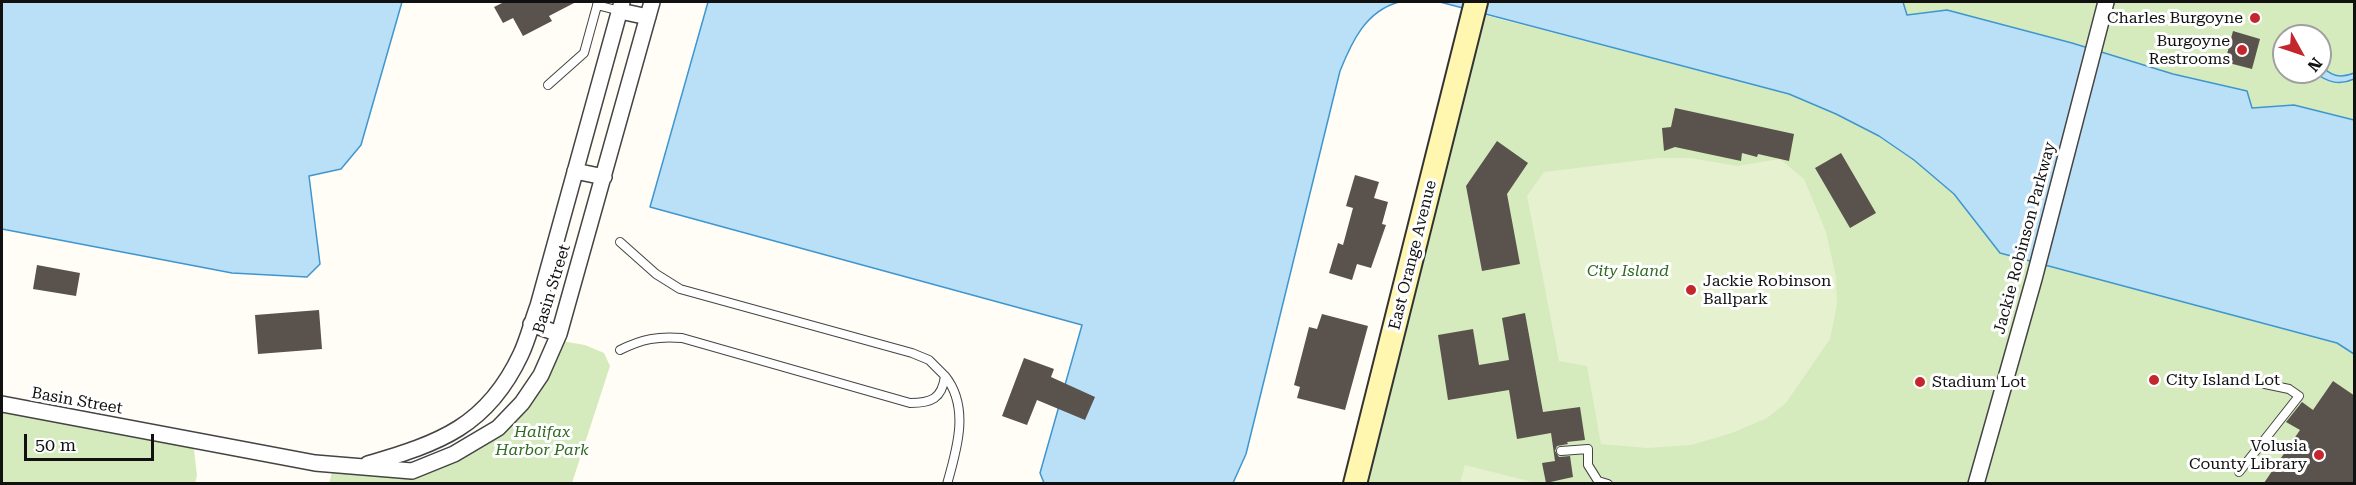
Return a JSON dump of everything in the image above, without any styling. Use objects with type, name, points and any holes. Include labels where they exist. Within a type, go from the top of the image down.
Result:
[{"type":"street","name":"Basin Street","points":[[2,404],[315,463],[412,471],[454,454],[498,428],[522,403],[541,375],[559,334],[652,2]]},
{"type":"street","name":"East Orange Avenue","points":[[1355,483],[1476,2]]},
{"type":"street","name":"Jackie Robinson Parkway","points":[[1976,483],[2034,279],[2106,2]]},
{"type":"street","name":"Basin Street","points":[[359,466],[414,450],[448,436],[481,412],[503,386],[521,353],[531,324],[621,6]]},
{"type":"street","points":[[621,6],[648,17]]},
{"type":"street","points":[[575,171],[603,177]]},
{"type":"street","points":[[531,324],[559,334]]},
{"type":"lane","points":[[548,85],[584,53],[598,3],[621,6]]},
{"type":"lane","points":[[620,242],[656,274],[680,289],[912,353],[929,360],[945,376],[957,398],[959,443],[947,483]]},
{"type":"lane","points":[[620,350],[642,340],[663,336],[682,338],[910,403],[927,403],[934,398],[940,392],[945,376]]},
{"type":"lane","points":[[2239,472],[2299,396],[2289,389],[2265,384]]},
{"type":"lane","points":[[1561,451],[1588,449],[1588,465],[1598,481],[1608,483]]},
{"type":"green space","points":[[1903,2],[2354,2],[2354,120],[2294,105],[2252,108],[2247,91],[2173,74],[2072,43],[1947,10],[1906,15]]},
{"type":"green space","name":"City Island","points":[[1473,12],[1789,94],[1836,114],[1879,136],[1914,160],[1954,194],[2000,253],[2337,343],[2354,354],[2354,483],[1355,484]]},
{"type":"green space","name":"Jackie Robinson Ballpark","points":[[1659,158],[1690,158],[1737,166],[1780,159],[1804,179],[1826,232],[1836,277],[1837,304],[1830,339],[1786,403],[1767,418],[1732,433],[1691,445],[1647,448],[1601,444],[1587,366],[1559,361],[1527,196],[1544,172]]},
{"type":"green space","name":"Halifax Harbor Park","points":[[556,340],[585,345],[604,353],[610,366],[572,483],[329,484],[334,464],[412,471],[497,428]]},
{"type":"green space","points":[[2,404],[193,440],[197,476],[195,483],[2,484]]},
{"type":"green space","points":[[1465,465],[1536,483],[1460,483]]},
{"type":"water","points":[[2,2],[402,2],[361,145],[341,169],[309,176],[320,264],[307,277],[232,273],[2,229]]},
{"type":"water","points":[[708,2],[1399,2],[1387,6],[1369,20],[1355,38],[1340,71],[1246,454],[1233,483],[1044,483],[1040,473],[1082,325],[650,207]]},
{"type":"water","points":[[1440,2],[1903,2],[1907,15],[1947,10],[2072,43],[2173,74],[2247,91],[2252,108],[2294,105],[2354,120],[2354,354],[2337,343],[2000,253],[1954,194],[1914,160],[1879,136],[1789,94]]},
{"type":"water","points":[[2332,73],[2344,76],[2354,73],[2354,79],[2332,81]]},
{"type":"building","points":[[504,2],[576,2],[549,16],[552,21],[523,36],[513,18],[503,23],[494,7]]},
{"type":"building","name":"Burgoyne Restrooms","points":[[2233,31],[2260,39],[2252,69],[2225,62]]},
{"type":"building","points":[[1675,108],[1794,134],[1789,161],[1742,153],[1741,161],[1675,147],[1664,151],[1662,128],[1671,127]]},
{"type":"building","points":[[1497,141],[1528,163],[1507,194],[1520,264],[1482,271],[1466,186]]},
{"type":"building","points":[[1841,153],[1876,213],[1850,228],[1815,168]]},
{"type":"building","points":[[1355,175],[1379,182],[1374,198],[1388,202],[1382,224],[1386,225],[1371,268],[1357,264],[1352,280],[1329,273],[1338,243],[1343,245],[1353,208],[1346,206]]},
{"type":"building","points":[[37,265],[80,273],[76,296],[33,289]]},
{"type":"building","points":[[319,310],[322,349],[258,354],[255,315]]},
{"type":"building","points":[[1525,313],[1543,412],[1580,407],[1585,440],[1567,442],[1568,444],[1557,446],[1555,451],[1559,457],[1570,456],[1573,477],[1546,483],[1542,463],[1555,461],[1551,433],[1517,439],[1509,390],[1448,400],[1438,335],[1473,329],[1479,365],[1509,360],[1502,318]]},
{"type":"building","points":[[1322,314],[1368,326],[1345,410],[1297,398],[1300,387],[1294,385],[1309,327],[1317,329]]},
{"type":"building","points":[[1024,358],[1054,369],[1051,377],[1095,397],[1085,420],[1037,400],[1027,425],[1002,416]]},
{"type":"building","name":"Volusia County Library","points":[[2333,381],[2355,396],[2355,483],[2264,483],[2300,430],[2286,422],[2302,402],[2313,410]]},
{"type":"place","name":"Charles Burgoyne","points":[[2255,18]]},
{"type":"place","name":"Burgoyne Restrooms","points":[[2242,50]]},
{"type":"place","name":"Jackie Robinson Ballpark","points":[[1691,290]]},
{"type":"place","name":"City Island Lot","points":[[2154,380]]},
{"type":"place","name":"Stadium Lot","points":[[1920,382]]},
{"type":"place","name":"Volusia County Library","points":[[2319,455]]}]
